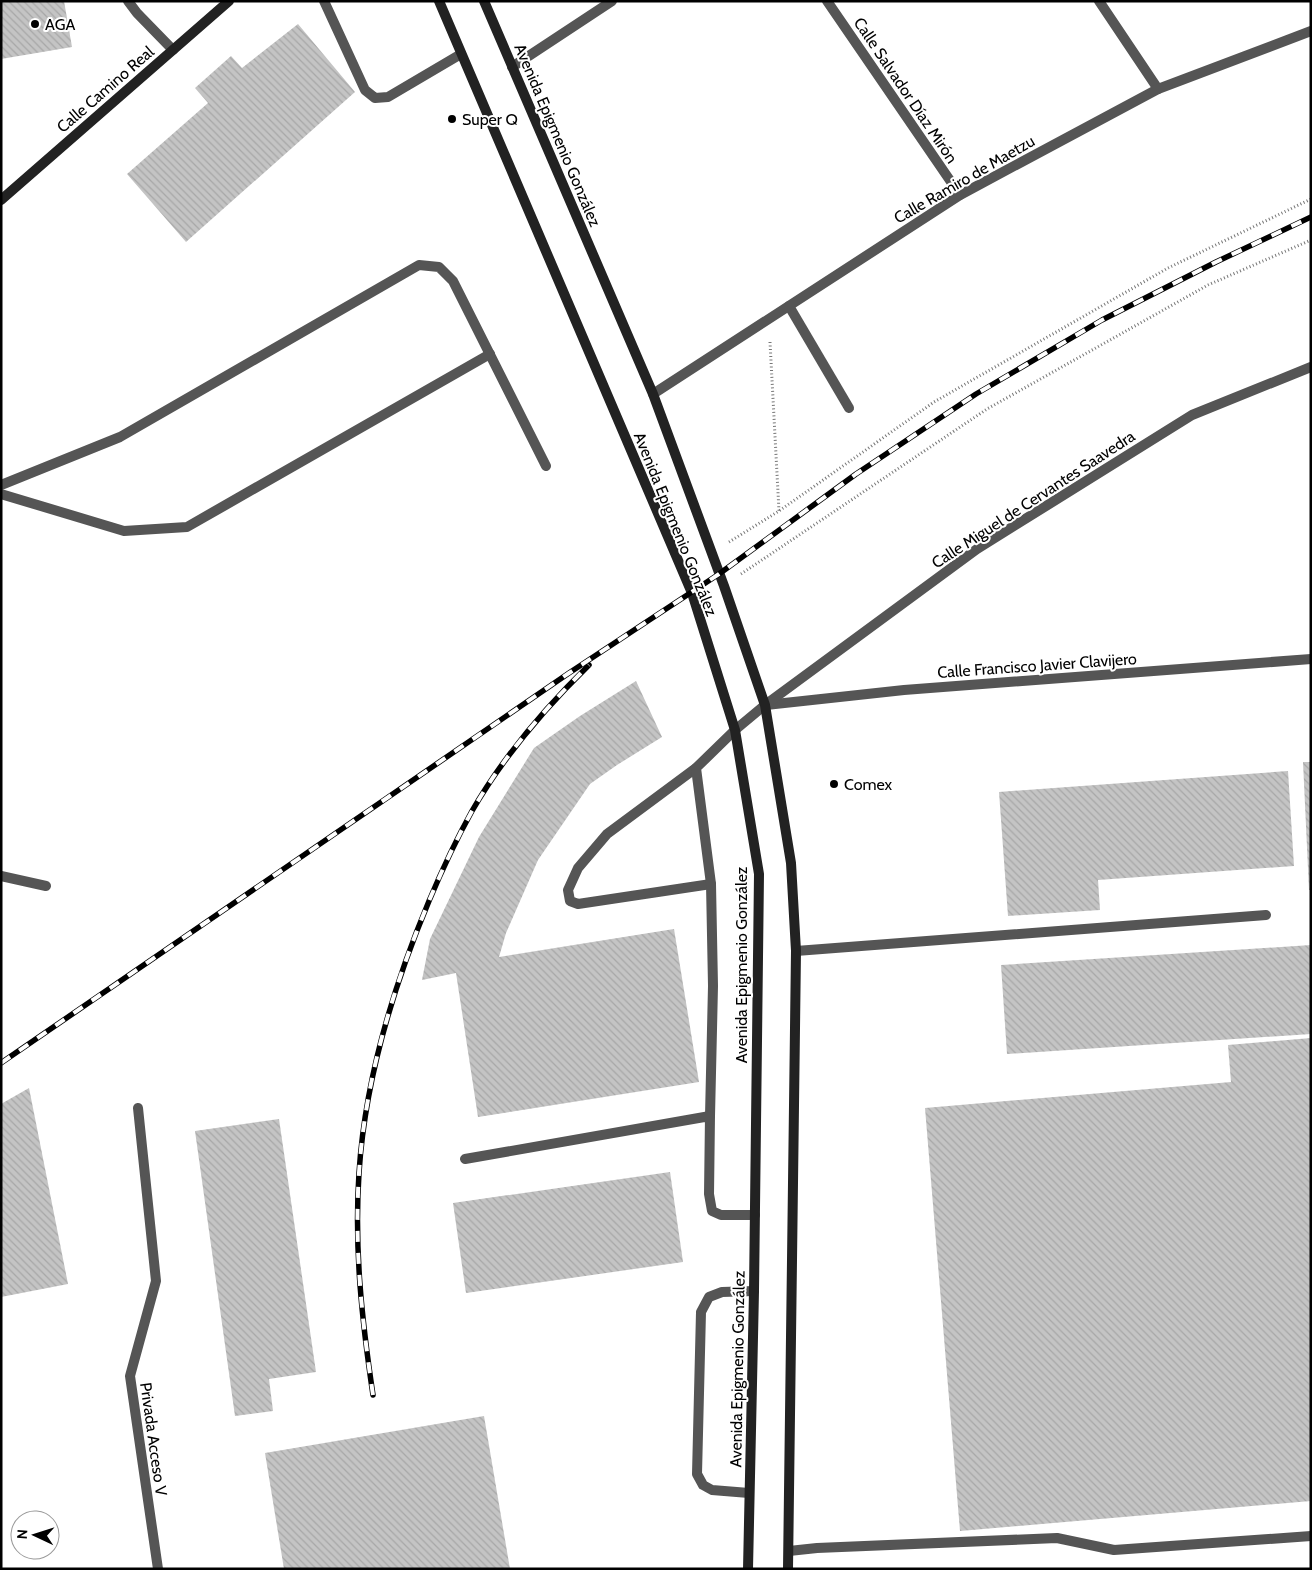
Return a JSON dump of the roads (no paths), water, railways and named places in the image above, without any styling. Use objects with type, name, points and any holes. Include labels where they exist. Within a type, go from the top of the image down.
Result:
[{"type":"main road","name":"Calle Camino Real","points":[[1,200],[229,1]]},
{"type":"main road","name":"Avenida Epigmenio González","points":[[439,1],[692,593],[735,730],[759,874],[754,1291],[748,1569]]},
{"type":"main road","name":"Avenida Epigmenio González","points":[[484,1],[653,394],[724,586],[765,705],[791,864],[796,951],[788,1569]]},
{"type":"street","points":[[128,1],[136,13],[173,50]]},
{"type":"street","points":[[324,1],[365,90],[375,98],[388,97],[461,54]]},
{"type":"street","points":[[512,67],[612,1]]},
{"type":"street","name":"Calle Salvador Díaz Mirón","points":[[827,1],[960,195]]},
{"type":"street","points":[[1099,1],[1158,88]]},
{"type":"street","name":"Calle Ramiro de Maetzu","points":[[653,394],[960,195],[1158,88],[1311,31]]},
{"type":"street","points":[[1,485],[120,437],[419,265],[439,267],[453,281],[546,466]]},
{"type":"street","points":[[789,306],[849,408]]},
{"type":"street","points":[[1,494],[124,530],[188,527],[490,354]]},
{"type":"street","name":"Calle Miguel de Cervantes Saavedra","points":[[711,884],[578,904],[570,901],[568,890],[578,868],[607,834],[696,768],[735,730],[765,705],[977,549],[1192,415],[1311,367]]},
{"type":"street","name":"Calle Francisco Javier Clavijero","points":[[765,705],[904,690],[1311,659]]},
{"type":"street","points":[[696,768],[711,884],[714,986],[708,1194],[712,1211],[721,1216],[755,1215]]},
{"type":"street","points":[[1,876],[46,886]]},
{"type":"street","points":[[796,951],[1266,915]]},
{"type":"street","name":"Privada Acceso V","points":[[138,1108],[156,1281],[130,1376],[158,1569]]},
{"type":"street","points":[[465,1159],[710,1116]]},
{"type":"street","points":[[749,1492],[712,1490],[703,1485],[697,1474],[701,1312],[709,1297],[722,1292],[754,1291]]},
{"type":"street","points":[[789,1551],[817,1548],[1057,1538],[1114,1550],[1311,1536]]},
{"type":"railway","points":[[1,1063],[569,673],[719,574],[856,474],[976,394],[1102,320],[1216,262],[1311,217]]},
{"type":"railway","points":[[373,1395],[365,1340],[358,1257],[359,1173],[367,1103],[374,1068],[393,1000],[429,901],[449,855],[472,811],[511,752],[557,698],[589,665]]},
{"type":"place","name":"AGA","points":[[35,24]]},
{"type":"place","name":"Super Q","points":[[452,119]]},
{"type":"place","name":"Comex","points":[[834,784]]}]
